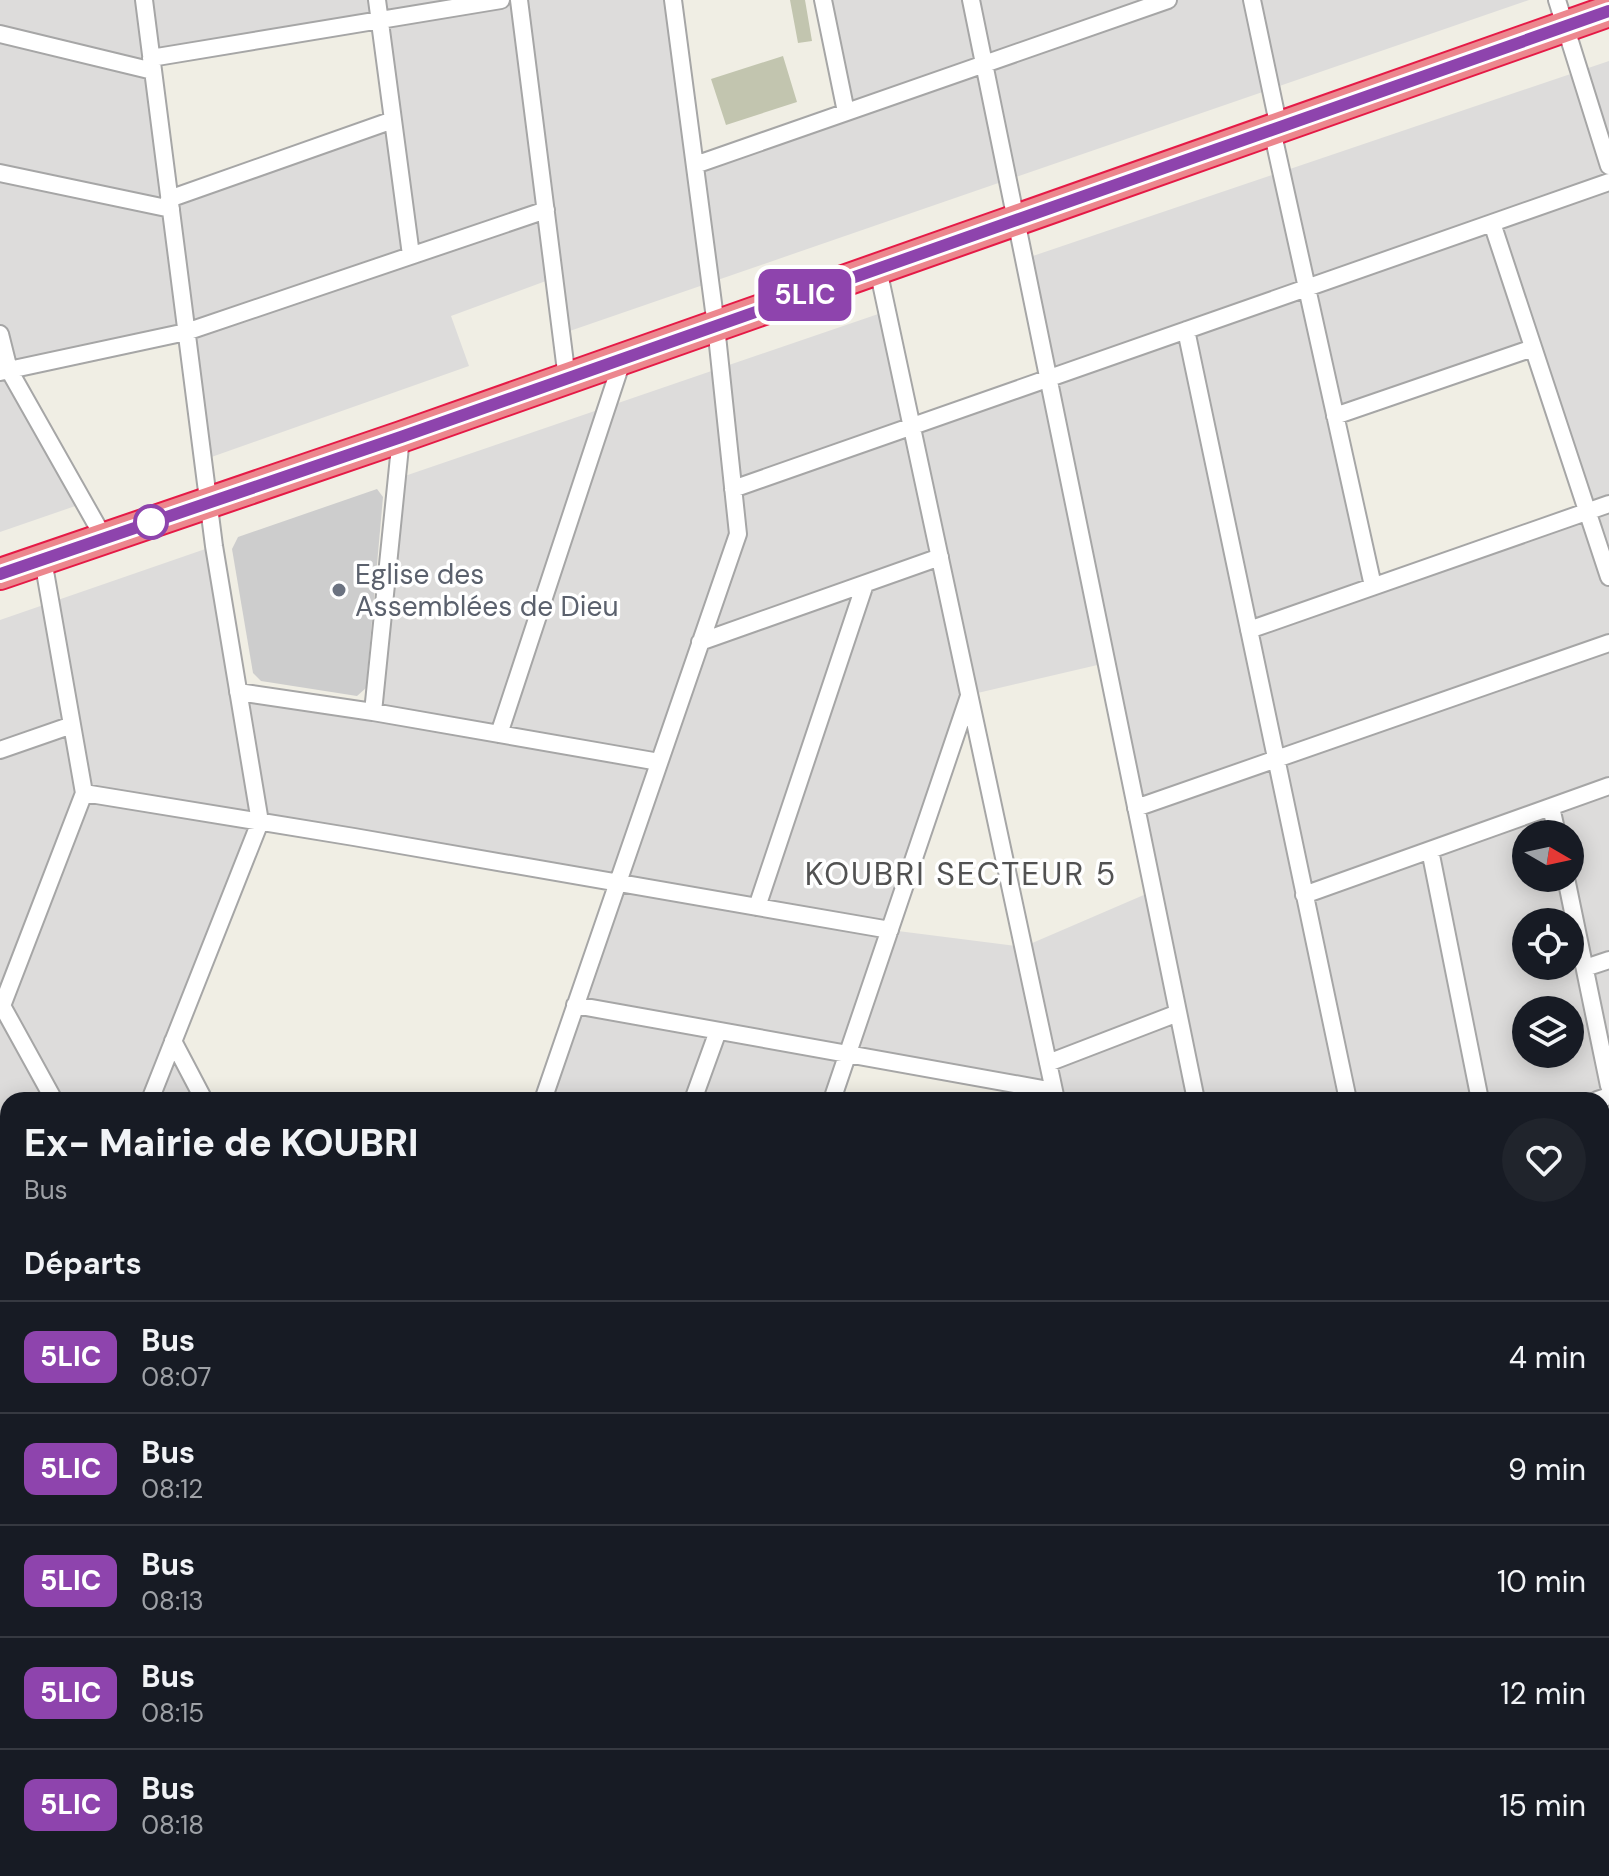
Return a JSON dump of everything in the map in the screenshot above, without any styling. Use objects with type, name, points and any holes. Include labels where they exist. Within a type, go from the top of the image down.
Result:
[{"type":"highway","points":[[0,574],[401,437],[1275,129],[1562,13],[1609,11]]},
{"type":"street","points":[[144,0],[214,546],[260,822],[153,1092]]},
{"type":"street","points":[[377,0],[411,255]]},
{"type":"street","points":[[0,34],[152,64],[501,0]]},
{"type":"street","points":[[519,0],[567,379]]},
{"type":"street","points":[[546,1092],[738,534],[716,326],[673,0]]},
{"type":"street","points":[[823,0],[846,112]]},
{"type":"street","points":[[971,0],[1194,1092]]},
{"type":"street","points":[[695,165],[984,64],[1119,8],[1168,0]]},
{"type":"street","points":[[1252,0],[1307,288],[1373,586]]},
{"type":"street","points":[[1562,13],[1609,166]]},
{"type":"street","points":[[0,173],[170,204],[393,120]]},
{"type":"street","points":[[733,489],[1609,182]]},
{"type":"street","points":[[4,371],[186,332],[546,210]]},
{"type":"street","points":[[1492,223],[1609,577]]},
{"type":"street","points":[[878,269],[1054,1092]]},
{"type":"street","points":[[1186,330],[1346,1092]]},
{"type":"street","points":[[0,334],[4,371],[104,538]]},
{"type":"street","points":[[1335,416],[1533,348]]},
{"type":"street","points":[[499,734],[623,358]]},
{"type":"street","points":[[373,712],[401,437]]},
{"type":"street","points":[[1249,630],[1609,504]]},
{"type":"street","points":[[700,642],[940,557]]},
{"type":"street","points":[[43,560],[84,793],[1,1005],[50,1092]]},
{"type":"street","points":[[757,907],[865,584]]},
{"type":"street","points":[[1136,808],[1609,643]]},
{"type":"street","points":[[238,692],[373,712],[659,762]]},
{"type":"street","points":[[835,1092],[969,694]]},
{"type":"street","points":[[0,750],[72,725]]},
{"type":"street","points":[[1304,895],[1609,786]]},
{"type":"street","points":[[84,793],[890,930]]},
{"type":"street","points":[[1551,807],[1554,820]]},
{"type":"street","points":[[1430,850],[1478,1092]]},
{"type":"street","points":[[1569,892],[1609,1086]]},
{"type":"street","points":[[1585,968],[1609,960]]},
{"type":"street","points":[[575,1005],[1040,1092]]},
{"type":"street","points":[[1048,1063],[1178,1013]]},
{"type":"street","points":[[696,1092],[718,1031]]},
{"type":"street","points":[[173,1041],[200,1092]]},
{"type":"shaded area","points":[[0,0],[673,0],[695,164],[846,112],[823,0],[1529,0],[561,334],[554,278],[451,316],[469,366],[203,460],[186,332],[10,370],[84,503],[0,532]],"holes":[[[379,20],[393,119],[170,199],[152,58]]]},
{"type":"shaded area","points":[[790,0],[805,0],[812,41],[798,43]]},
{"type":"shaded area","points":[[783,56],[797,102],[726,125],[711,79]]},
{"type":"shaded area","points":[[1609,61],[1609,1092],[1053,1092],[848,1054],[835,1092],[546,1092],[617,882],[260,822],[173,1041],[200,1092],[0,1092],[0,620],[214,546],[238,692],[373,712],[396,479],[887,311],[912,426],[1048,379],[1024,259]],"holes":[[[1534,349],[1587,512],[1373,586],[1336,416]],[[1106,663],[1153,891],[1023,947],[890,930],[969,695]]]},
{"type":"shaded area","points":[[377,489],[383,497],[366,688],[357,696],[261,681],[253,673],[232,549],[238,537]]},
{"type":"bus line","name":"5LIC","points":[[0,574],[401,437],[1609,11]]},
{"type":"place","name":"Eglise des Assemblées de Dieu","points":[[339,590]]},
{"type":"district","name":"KOUBRI SECTEUR 5","points":[[961,874]]}]
